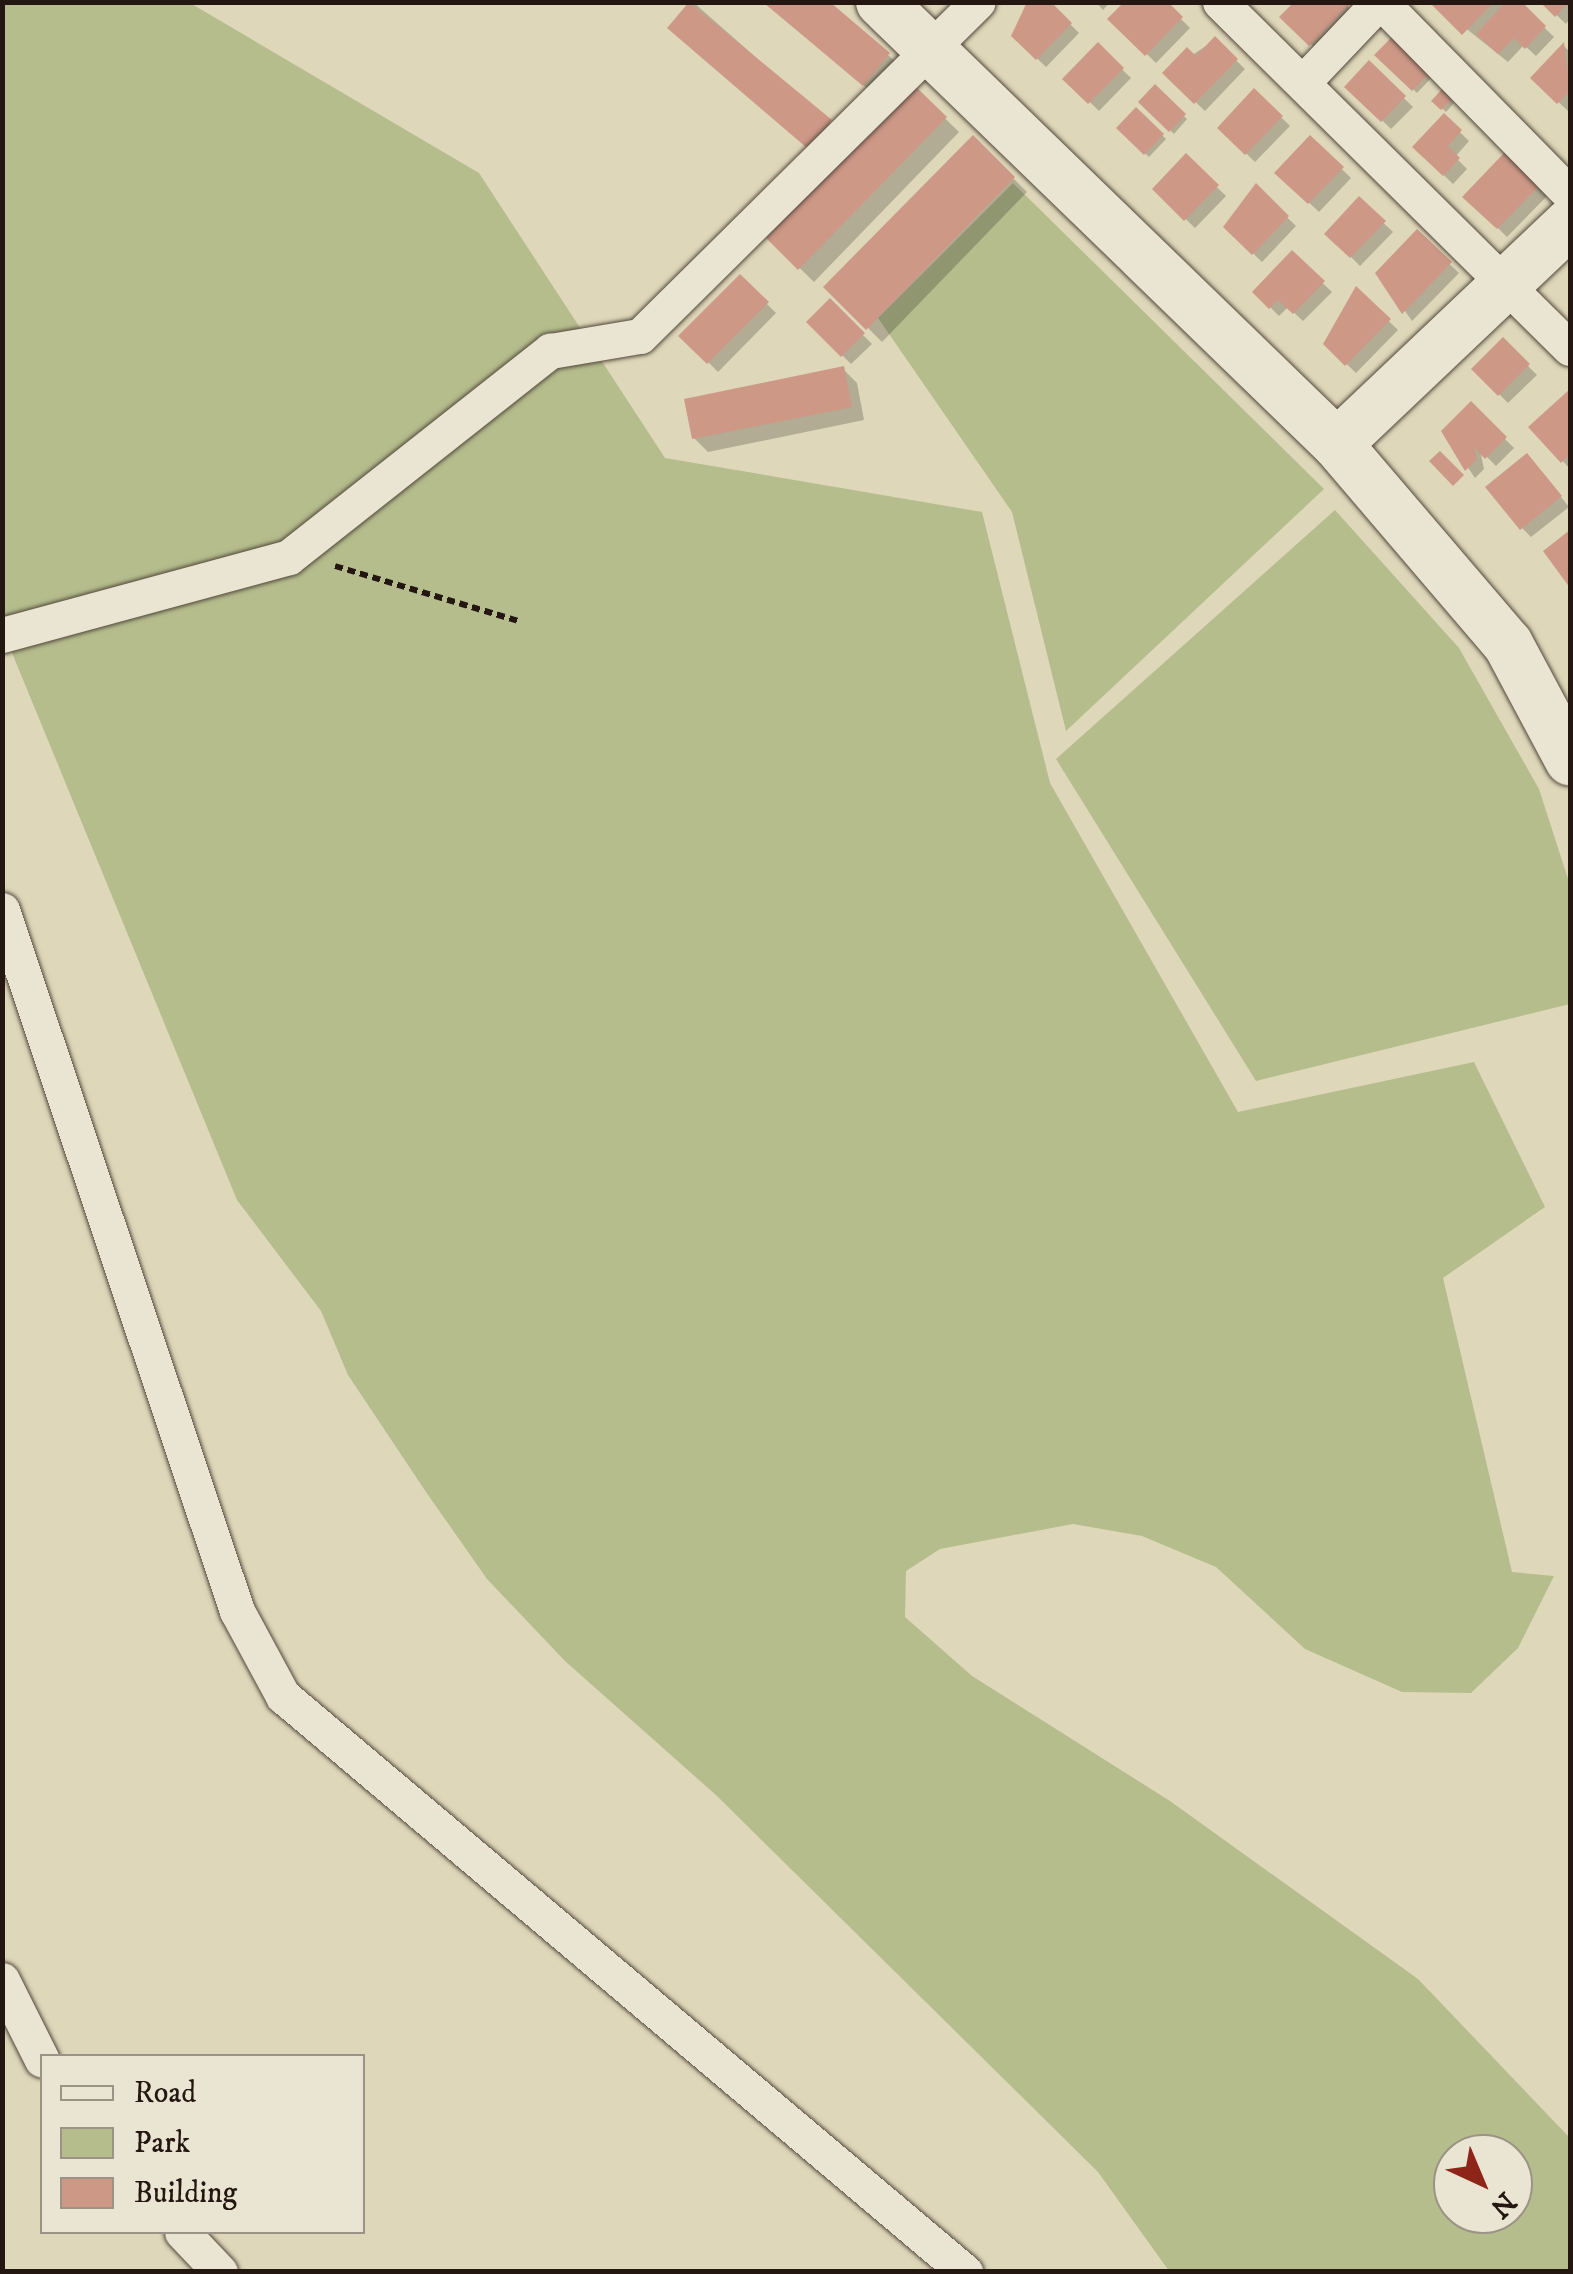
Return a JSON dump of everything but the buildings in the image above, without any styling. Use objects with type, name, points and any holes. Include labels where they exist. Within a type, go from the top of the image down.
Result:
[{"type":"street","points":[[881,2],[1337,444],[1508,644],[1570,760]]},
{"type":"street","points":[[2,635],[289,556],[550,351],[640,336],[978,2]]},
{"type":"street","points":[[1220,2],[1570,348]]},
{"type":"street","points":[[1303,82],[1380,2],[1570,194]]},
{"type":"street","points":[[1337,444],[1502,281],[1570,223]]},
{"type":"street","points":[[2,910],[237,1611],[283,1696],[959,2269]]},
{"type":"street","points":[[2,1980],[40,2056]]},
{"type":"street","points":[[184,2234],[220,2272]]},
{"type":"path","points":[[289,556],[518,622]]},
{"type":"green space","points":[[2,3],[190,3],[479,173],[665,458],[982,512],[1050,783],[1238,1112],[1474,1062],[1545,1207],[1443,1278],[1512,1572],[1554,1576],[1518,1648],[1471,1693],[1402,1692],[1305,1649],[1216,1567],[1142,1536],[1073,1524],[940,1549],[906,1571],[905,1617],[972,1676],[1170,1801],[1418,1979],[1570,2138],[1570,2271],[1169,2271],[1098,2172],[717,1796],[565,1661],[487,1579],[348,1375],[321,1311],[237,1200],[3,631]]},
{"type":"green space","points":[[1013,183],[1324,489],[1066,731],[1012,512],[878,318]]},
{"type":"green space","points":[[1335,510],[1459,648],[1539,789],[1570,885],[1570,1004],[1256,1081],[1056,759]]}]
